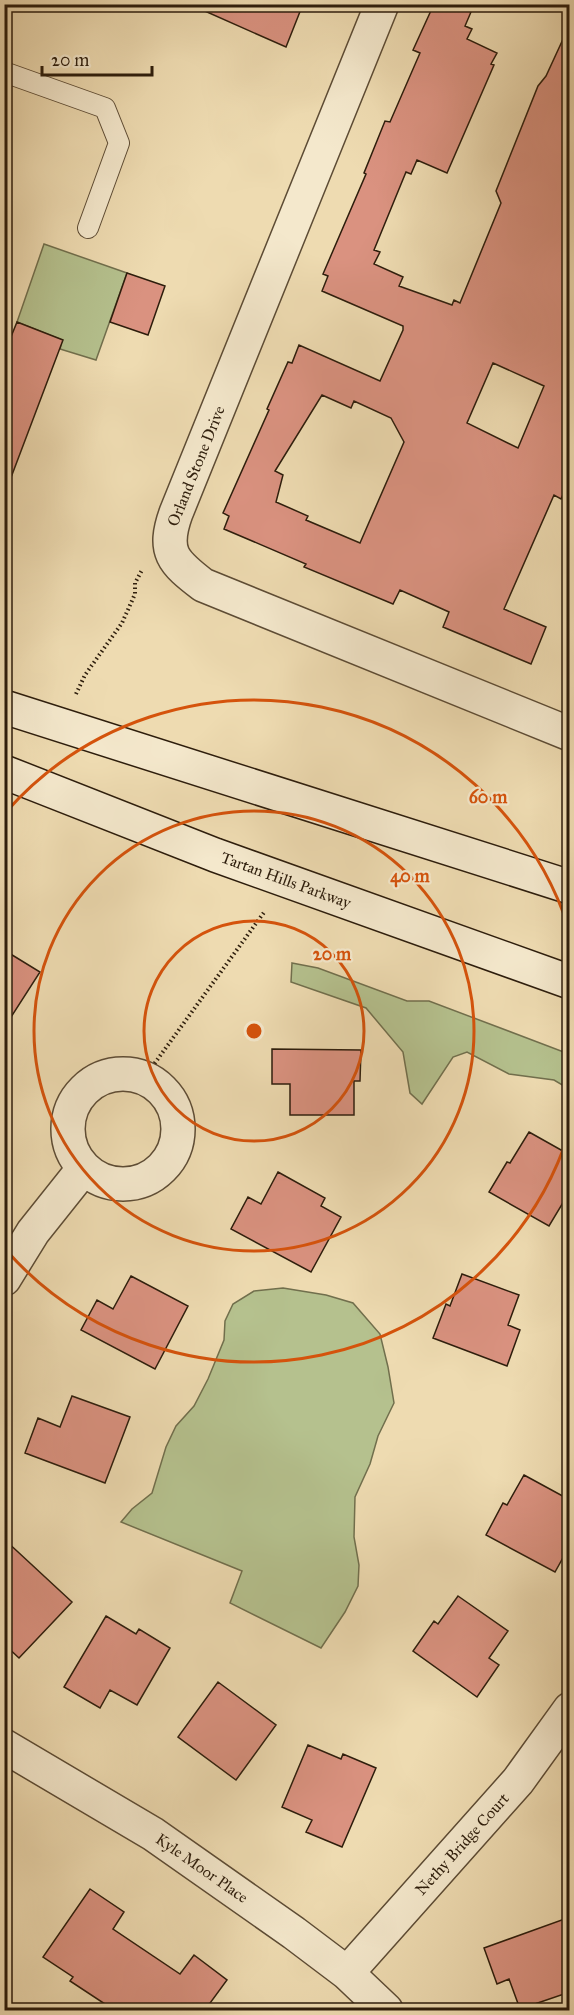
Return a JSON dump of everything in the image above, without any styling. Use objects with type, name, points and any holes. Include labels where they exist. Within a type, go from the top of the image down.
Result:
[{"type":"street","name":"Orland Stone Drive","points":[[171,553],[169,533],[176,513],[382,4]]},
{"type":"street","points":[[171,553],[183,570],[203,585],[570,734]]},
{"type":"street","points":[[4,707],[570,887]]},
{"type":"street","name":"Tartan Hills Parkway","points":[[4,772],[287,880],[570,982]]},
{"type":"street","points":[[125,1074],[144,1078],[160,1088],[172,1104],[178,1122],[177,1142],[168,1160],[154,1174],[137,1182],[118,1184],[99,1179],[84,1168],[73,1152],[67,1135],[69,1116],[76,1099],[89,1084],[107,1076],[125,1074]]},
{"type":"street","points":[[4,1279],[33,1232],[84,1168]]},
{"type":"street","name":"Nethy Bridge Court","points":[[347,1973],[518,1781],[570,1709]]},
{"type":"street","name":"Kyle Moor Place","points":[[4,1746],[153,1834],[347,1973],[386,2010]]},
{"type":"lane","points":[[4,72],[105,108],[119,143],[88,228]]},
{"type":"path","points":[[64,726],[85,675],[122,623],[135,594],[135,583],[146,563],[171,553]]},
{"type":"path","points":[[144,1078],[287,880]]},
{"type":"green space","points":[[44,244],[127,273],[96,360],[60,349],[62,340],[17,322]]},
{"type":"green space","points":[[292,963],[318,968],[407,1001],[429,1001],[569,1054],[569,1089],[554,1080],[509,1074],[467,1052],[453,1057],[422,1104],[410,1093],[403,1052],[366,1008],[291,982]]},
{"type":"green space","points":[[283,1288],[326,1295],[353,1303],[380,1334],[394,1403],[378,1436],[370,1464],[355,1497],[354,1537],[359,1565],[358,1586],[345,1612],[321,1648],[230,1603],[242,1571],[121,1522],[132,1509],[152,1493],[166,1447],[176,1426],[194,1406],[208,1379],[224,1340],[225,1321],[233,1304],[254,1291]]},
{"type":"building","points":[[189,4],[303,4],[286,47]]},
{"type":"building","points":[[434,4],[453,4],[471,12],[465,26],[472,29],[467,39],[497,53],[491,64],[494,65],[447,173],[417,160],[411,174],[406,172],[374,250],[380,252],[374,264],[403,277],[399,286],[452,305],[454,300],[460,303],[501,203],[496,191],[538,86],[546,76],[570,24],[570,479],[561,499],[554,495],[504,609],[546,627],[531,664],[443,627],[449,612],[400,590],[393,604],[304,567],[306,564],[224,529],[229,516],[223,513],[288,362],[292,363],[299,345],[380,381],[403,330],[403,326],[322,291],[328,276],[323,274],[366,174],[364,173],[385,121],[390,122],[420,53],[413,50]],"holes":[[[493,363],[544,386],[518,448],[467,423]],[[322,395],[351,408],[354,401],[391,418],[404,442],[360,543],[306,520],[308,516],[276,502],[283,475],[275,471]]]},
{"type":"building","points":[[127,273],[165,286],[148,335],[110,322]]},
{"type":"building","points":[[17,322],[63,340],[7,488],[4,487],[4,354]]},
{"type":"building","points":[[4,950],[40,972],[4,1028]]},
{"type":"building","points":[[272,1049],[361,1050],[360,1081],[354,1081],[354,1115],[290,1115],[290,1084],[272,1084]]},
{"type":"building","points":[[529,1132],[570,1155],[570,1191],[549,1226],[489,1192]]},
{"type":"building","points":[[278,1172],[325,1198],[321,1206],[341,1217],[311,1272],[231,1229],[248,1197],[261,1204]]},
{"type":"building","points":[[462,1274],[519,1295],[508,1325],[520,1330],[507,1366],[433,1338],[446,1304],[450,1306]]},
{"type":"building","points":[[131,1276],[188,1306],[155,1369],[81,1330],[97,1300],[113,1309]]},
{"type":"building","points":[[72,1396],[130,1417],[105,1483],[25,1453],[38,1418],[60,1427]]},
{"type":"building","points":[[524,1475],[570,1500],[570,1545],[555,1572],[486,1535],[503,1503],[507,1505]]},
{"type":"building","points":[[4,1539],[72,1602],[19,1658],[4,1644]]},
{"type":"building","points":[[458,1596],[508,1631],[489,1658],[499,1665],[477,1697],[413,1651],[434,1621],[438,1624]]},
{"type":"building","points":[[106,1616],[136,1634],[139,1629],[170,1648],[137,1705],[110,1690],[100,1708],[64,1687]]},
{"type":"building","points":[[218,1682],[276,1725],[236,1780],[178,1737]]},
{"type":"building","points":[[308,1745],[341,1759],[343,1754],[376,1768],[342,1847],[306,1832],[312,1820],[282,1807]]},
{"type":"building","points":[[90,1889],[124,1912],[113,1929],[180,1974],[194,1955],[227,1980],[205,2010],[114,2010],[70,1981],[73,1977],[43,1957]]},
{"type":"building","points":[[570,1917],[570,1992],[520,2009],[509,1979],[497,1984],[484,1948]]}]
